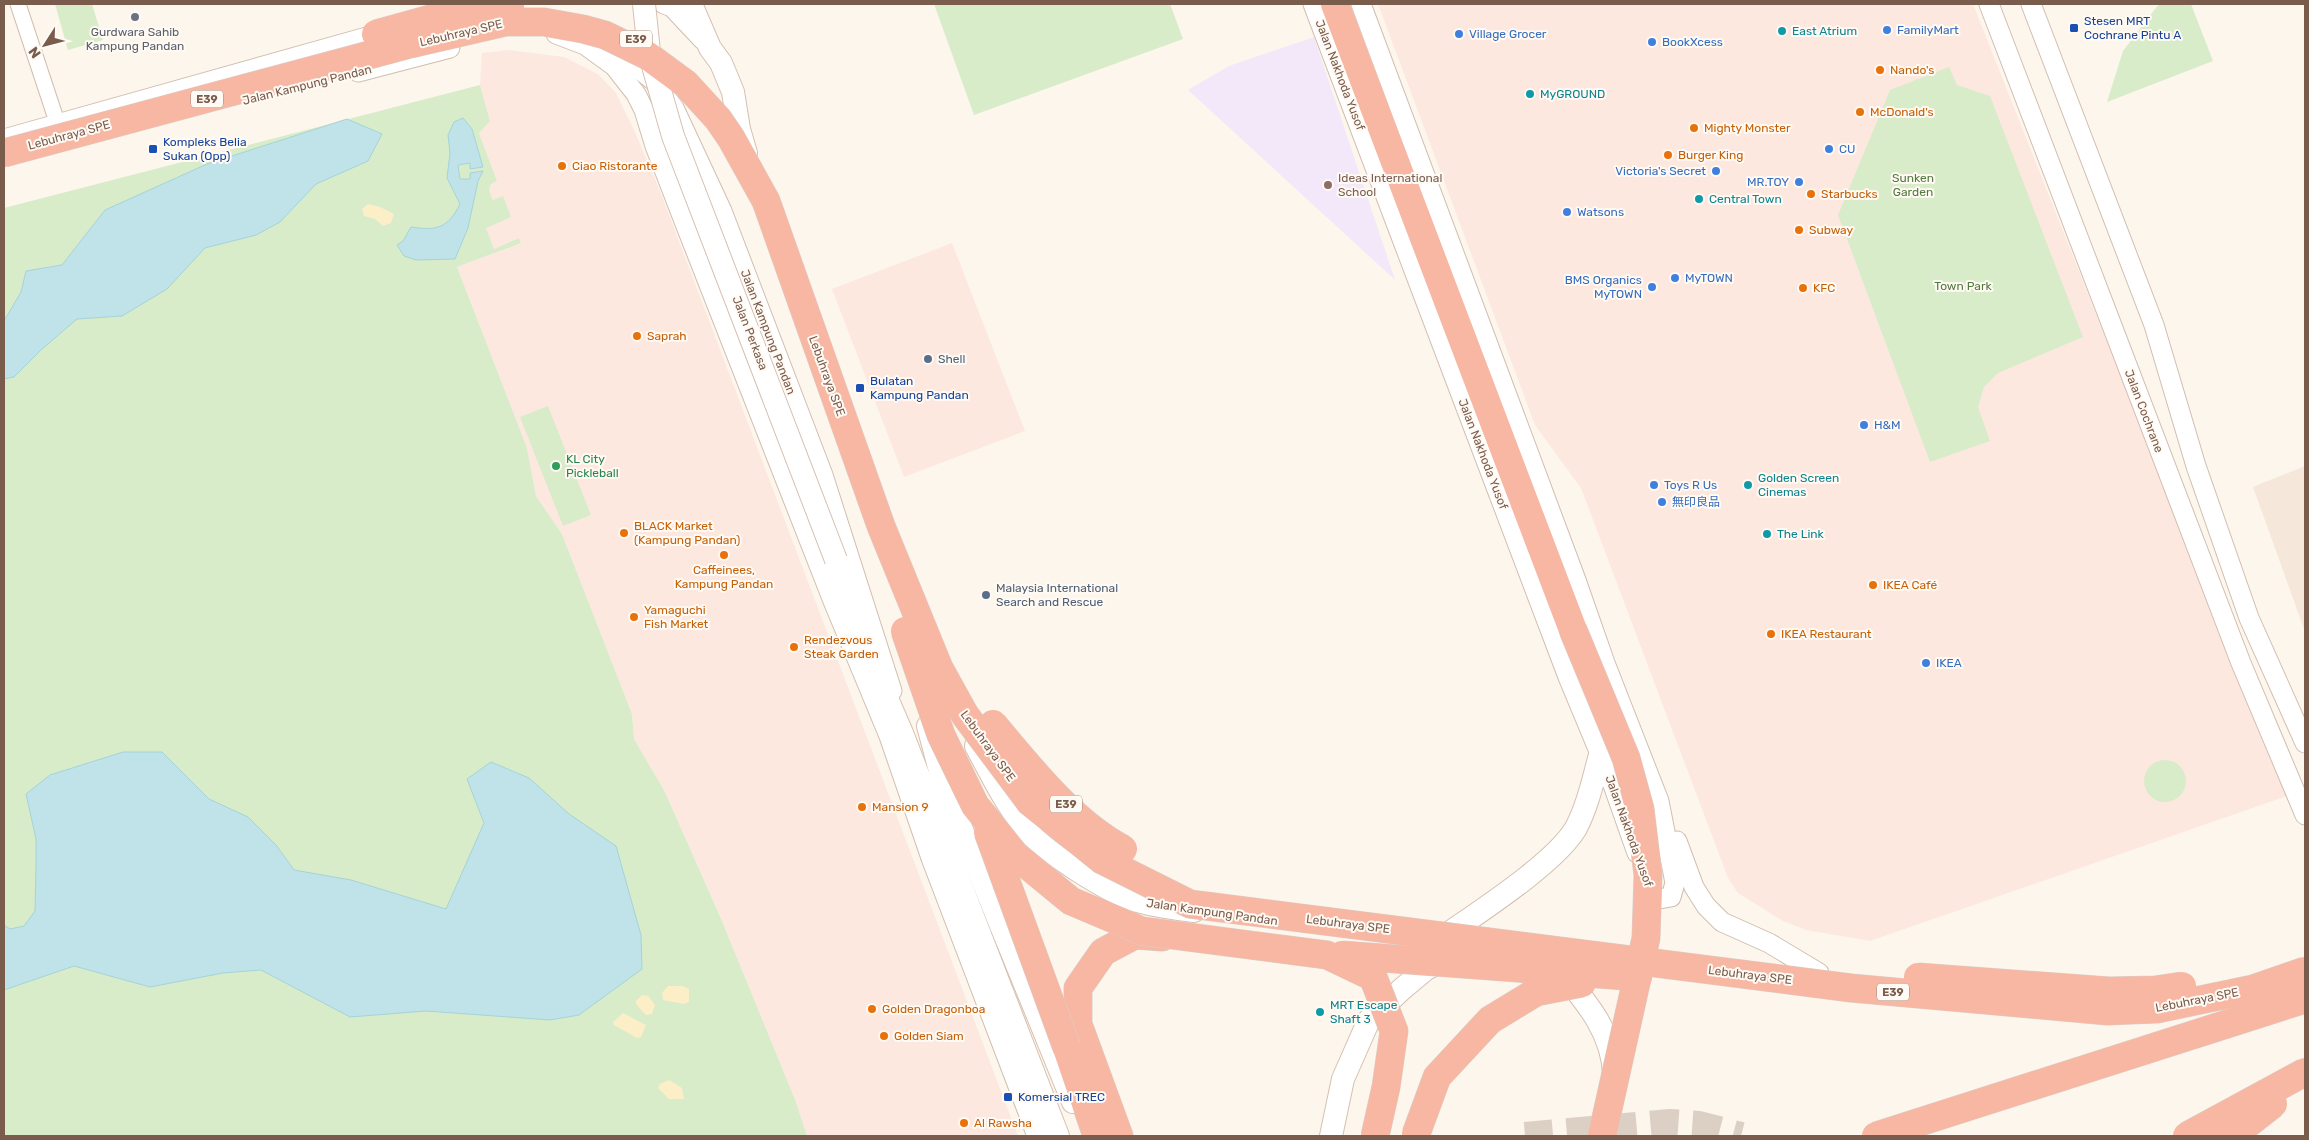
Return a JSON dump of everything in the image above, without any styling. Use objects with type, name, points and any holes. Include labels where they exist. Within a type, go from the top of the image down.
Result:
[{"type":"highway","points":[[1335,4],[1573,630],[1626,758],[1640,809],[1648,875],[1647,933],[1639,1050],[1621,1136]]},
{"type":"highway","name":"Lebuhraya SPE","points":[[4,138],[433,17],[485,8],[538,9],[574,16],[616,29],[655,50],[683,69],[708,92],[736,125],[762,169],[778,224],[882,526],[938,668],[965,716],[1030,802],[1102,860],[1190,904],[1851,988],[2107,1012],[2157,1009],[2253,989],[2305,971]]},
{"type":"highway","name":"Lebuhraya SPE","points":[[4,153],[410,44],[505,22],[544,22],[583,29],[627,45],[648,56],[686,84],[703,100],[731,138],[778,224],[954,661],[979,707],[1043,785],[1109,842],[1197,889],[1701,959],[2109,991],[2155,990],[2247,975],[2305,954]]},
{"type":"highway","points":[[778,224],[982,819],[1098,1136]]},
{"type":"highway","points":[[778,224],[889,584],[941,735],[976,805],[1015,855],[1071,901],[1142,931],[1327,956],[1373,977],[1394,1031],[1386,1088],[1375,1136]]},
{"type":"highway","points":[[1603,1136],[1647,933]]},
{"type":"highway","points":[[1119,1136],[1078,1024],[1078,988],[1103,952],[1135,935],[1193,939],[1330,954],[1610,976],[1851,988]]},
{"type":"highway","points":[[1500,946],[1701,959],[1820,973],[2038,1003],[2118,1005],[2198,1001],[2305,982]]},
{"type":"highway","points":[[1415,1136],[1437,1077],[1490,1020],[1536,992],[1701,959]]},
{"type":"highway","points":[[1876,1136],[2305,999]]},
{"type":"highway","points":[[2187,1136],[2305,1072]]},
{"type":"highway","points":[[2232,1136],[2305,1081]]},
{"type":"main road","name":"Jalan Perkasa","points":[[644,4],[649,52],[673,136],[836,560],[870,659]]},
{"type":"main road","points":[[690,4],[710,48]]},
{"type":"main road","name":"Jalan Kampung Pandan","points":[[710,48],[721,63],[734,92],[739,129],[757,191],[803,321],[889,539],[947,694],[1011,809],[1026,830],[1050,852],[1116,892],[1137,901],[1183,910],[1500,946]]},
{"type":"main road","name":"Jalan Kampung Pandan","points":[[889,539],[926,718],[944,786],[1086,1136]]},
{"type":"main road","name":"Jalan Kampung Pandan","points":[[870,659],[896,734],[1054,1126]]},
{"type":"main road","points":[[1439,940],[1552,855],[1574,830],[1586,808],[1600,755]]},
{"type":"main road","points":[[1331,1136],[1343,1079],[1369,1020],[1402,988],[1426,969],[1455,954],[1500,946],[1535,958],[1562,974],[1593,1011],[1614,1058],[1615,1106],[1603,1136]]},
{"type":"street","points":[[18,4],[64,148]]},
{"type":"street","points":[[4,138],[58,125],[192,85],[490,4]]},
{"type":"street","name":"Jalan Kampung Pandan","points":[[664,4],[678,14],[710,48]]},
{"type":"street","name":"Jalan Nakhoda Yusof","points":[[1313,4],[1650,890],[1660,899],[1671,897],[1675,883],[1659,801],[1605,663],[1576,580],[1361,4]]},
{"type":"street","name":"Jalan Cochrane","points":[[1989,4],[2241,663],[2305,815]]},
{"type":"street","points":[[2031,4],[2154,325],[2196,466],[2249,618],[2305,743]]},
{"type":"street","name":"Jalan Kampung Pandan","points":[[523,29],[553,33],[570,38],[600,54],[625,79],[644,110],[655,146],[833,602],[896,734]]},
{"type":"street","name":"Jalan Kampung Pandan","points":[[4,164],[523,29],[559,31],[577,35],[611,48],[654,81],[681,120],[722,211],[823,474],[887,671],[896,734],[932,858],[1037,1136]]},
{"type":"street","points":[[1568,677],[1578,687],[1588,690],[1604,682],[1605,663]]},
{"type":"street","points":[[1659,801],[1694,887],[1702,900],[1722,922],[1736,930],[1769,943],[1820,973]]},
{"type":"shaded area","points":[[1378,4],[1973,4],[2287,796],[1870,941],[1806,930],[1783,921],[1738,893],[1728,878],[1581,488],[1535,425]]},
{"type":"shaded area","name":"Ideas International School","points":[[1314,37],[1395,280],[1188,90],[1229,66]]},
{"type":"shaded area","points":[[509,50],[564,57],[598,74],[616,93],[635,132],[660,191],[1018,1136],[807,1136],[796,1102],[722,921],[665,792],[634,739],[632,714],[562,534],[536,496],[527,448],[457,267],[521,243],[519,238],[494,249],[485,227],[503,197],[493,200],[489,190],[491,184],[497,181],[479,133],[490,121],[480,85],[482,53]]},
{"type":"shaded area","points":[[952,243],[1025,431],[904,477],[832,289]]},
{"type":"shaded area","points":[[2305,466],[2305,632],[2253,487]]},
{"type":"green space","points":[[55,4],[92,4],[103,40],[68,50]]},
{"type":"green space","points":[[934,4],[1170,4],[1183,39],[974,115]]},
{"type":"green space","points":[[2159,4],[2191,4],[2213,61],[2107,102],[2123,51]]},
{"type":"green space","name":"Town Park","points":[[1949,67],[1957,85],[1990,96],[2083,337],[1998,373],[1984,387],[1978,407],[1990,441],[1930,462],[1838,215],[1890,90]]},
{"type":"green space","points":[[480,85],[490,121],[479,133],[497,181],[491,184],[489,190],[493,200],[503,196],[511,217],[486,228],[494,249],[519,238],[521,243],[457,267],[527,448],[536,496],[562,534],[632,714],[634,739],[665,792],[722,921],[796,1102],[807,1136],[4,1136],[4,208]]},
{"type":"green space","name":"KL City Pickleball","points":[[548,406],[591,515],[563,526],[520,417]]},
{"type":"green space","points":[[2169,760],[2177,763],[2183,769],[2186,781],[2183,793],[2177,799],[2161,802],[2153,799],[2147,793],[2144,777],[2147,769],[2153,763]]},
{"type":"sand","points":[[368,204],[380,207],[394,214],[391,223],[383,226],[375,219],[364,216],[362,209]]},
{"type":"sand","points":[[668,986],[682,986],[689,989],[689,1002],[684,1004],[663,1000],[662,993]]},
{"type":"sand","points":[[642,995],[648,996],[655,1005],[652,1014],[646,1015],[636,1004],[636,1001]]},
{"type":"sand","points":[[623,1013],[646,1025],[641,1037],[637,1038],[614,1025],[613,1022]]},
{"type":"sand","points":[[669,1080],[682,1088],[684,1099],[669,1099],[658,1088],[660,1084]]},
{"type":"water","points":[[463,118],[472,129],[483,167],[470,169],[470,163],[458,165],[460,179],[470,179],[470,173],[483,171],[478,181],[468,228],[455,259],[416,260],[404,256],[397,245],[403,241],[411,227],[435,228],[441,226],[451,218],[460,204],[447,178],[450,153],[448,135],[454,122]]},
{"type":"water","points":[[347,119],[382,134],[368,161],[316,184],[280,222],[256,235],[205,248],[167,289],[122,316],[77,319],[41,350],[14,377],[4,379],[4,321],[21,292],[26,271],[62,265],[105,210],[207,164]]},
{"type":"water","points":[[123,752],[162,752],[209,799],[248,817],[276,845],[294,870],[351,880],[446,909],[484,823],[467,779],[491,762],[529,778],[569,814],[616,846],[641,935],[642,969],[579,1015],[550,1020],[426,1011],[350,1017],[261,970],[223,973],[150,987],[74,966],[4,990],[4,925],[10,929],[24,926],[35,911],[36,839],[26,794],[50,775]]},
{"type":"tunnel","points":[[1525,1136],[1670,1123],[1699,1125],[1741,1136]]},
{"type":"place","name":"Gurdwara Sahib Kampung Pandan","points":[[135,17]]},
{"type":"place","name":"Stesen MRT Cochrane Pintu A","points":[[2074,28]]},
{"type":"place","name":"FamilyMart","points":[[1887,30]]},
{"type":"place","name":"East Atrium","points":[[1782,31]]},
{"type":"place","name":"Village Grocer","points":[[1459,34]]},
{"type":"place","name":"BookXcess","points":[[1652,42]]},
{"type":"place","name":"Nando's","points":[[1880,70]]},
{"type":"place","name":"MyGROUND","points":[[1530,94]]},
{"type":"place","name":"McDonald's","points":[[1860,112]]},
{"type":"place","name":"Mighty Monster","points":[[1694,128]]},
{"type":"place","name":"Kompleks Belia Sukan (Opp)","points":[[153,149]]},
{"type":"place","name":"CU","points":[[1829,149]]},
{"type":"place","name":"Burger King","points":[[1668,155]]},
{"type":"place","name":"Ciao Ristorante","points":[[562,166]]},
{"type":"place","name":"Victoria's Secret","points":[[1716,171]]},
{"type":"place","name":"MR.TOY","points":[[1799,182]]},
{"type":"place","name":"Ideas International School","points":[[1328,185]]},
{"type":"place","name":"Starbucks","points":[[1811,194]]},
{"type":"place","name":"Central Town","points":[[1699,199]]},
{"type":"place","name":"Watsons","points":[[1567,212]]},
{"type":"place","name":"Subway","points":[[1799,230]]},
{"type":"place","name":"MyTOWN","points":[[1675,278]]},
{"type":"place","name":"BMS Organics MyTOWN","points":[[1652,287]]},
{"type":"place","name":"KFC","points":[[1803,288]]},
{"type":"place","name":"Saprah","points":[[637,336]]},
{"type":"place","name":"Shell","points":[[928,359]]},
{"type":"place","name":"Bulatan Kampung Pandan","points":[[860,388]]},
{"type":"place","name":"H&M","points":[[1864,425]]},
{"type":"place","name":"KL City Pickleball","points":[[556,466]]},
{"type":"place","name":"Toys R Us","points":[[1654,485]]},
{"type":"place","name":"Golden Screen Cinemas","points":[[1748,485]]},
{"type":"place","name":"無印良品","points":[[1662,502]]},
{"type":"place","name":"BLACK Market (Kampung Pandan)","points":[[624,533]]},
{"type":"place","name":"The Link","points":[[1767,534]]},
{"type":"place","name":"Caffeinees, Kampung Pandan","points":[[724,555]]},
{"type":"place","name":"IKEA Café","points":[[1873,585]]},
{"type":"place","name":"Malaysia International Search and Rescue","points":[[986,595]]},
{"type":"place","name":"Yamaguchi Fish Market","points":[[634,617]]},
{"type":"place","name":"IKEA Restaurant","points":[[1771,634]]},
{"type":"place","name":"Rendezvous Steak Garden","points":[[794,647]]},
{"type":"place","name":"IKEA","points":[[1926,663]]},
{"type":"place","name":"Mansion 9","points":[[862,807]]},
{"type":"place","name":"Golden Dragonboa","points":[[872,1009]]},
{"type":"place","name":"MRT Escape Shaft 3","points":[[1320,1012]]},
{"type":"place","name":"Golden Siam","points":[[884,1036]]},
{"type":"place","name":"Komersial TREC","points":[[1008,1097]]},
{"type":"place","name":"Al Rawsha","points":[[964,1123]]},
{"type":"park label","name":"Sunken Garden","points":[[1913,185]]}]
